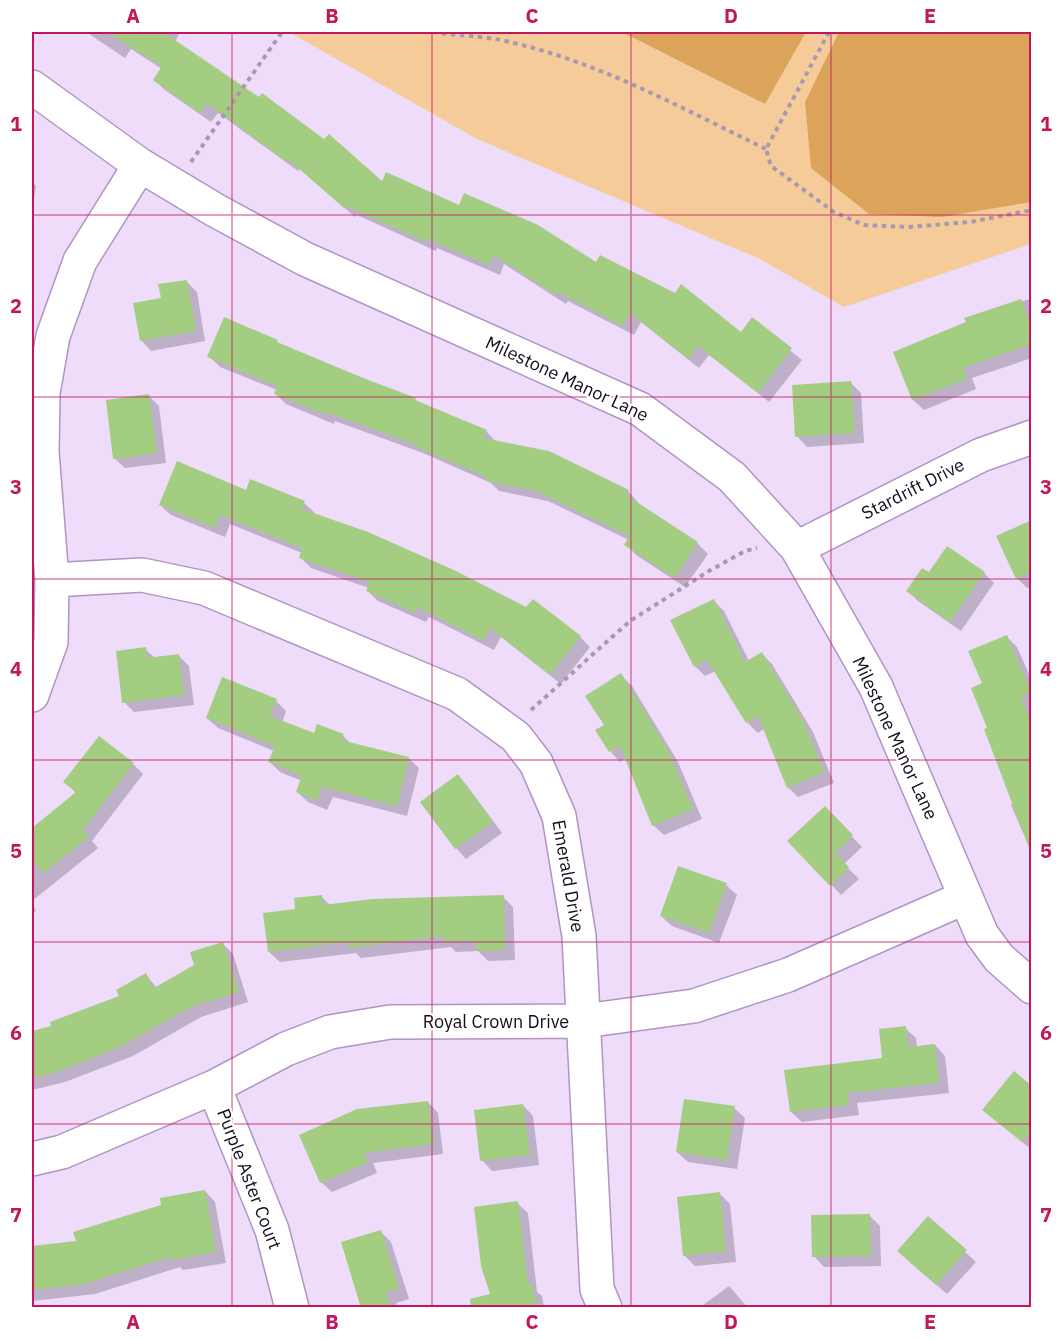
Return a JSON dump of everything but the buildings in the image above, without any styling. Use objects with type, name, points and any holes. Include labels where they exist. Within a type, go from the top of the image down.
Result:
[{"type":"street","name":"Milestone Manor Lane","points":[[32,87],[140,165],[215,210],[305,259],[640,409],[732,477],[797,548],[876,687],[982,935],[999,958],[1032,987]]},
{"type":"street","points":[[32,695],[51,642],[52,580],[42,452],[43,393],[53,336],[80,261],[140,165]]},
{"type":"street","name":"Stardrift Drive","points":[[797,548],[981,455],[1032,437]]},
{"type":"street","name":"Emerald Drive","points":[[52,580],[142,575],[204,588],[457,694],[516,737],[536,763],[559,816],[579,936],[597,1289],[605,1308]]},
{"type":"street","name":"Royal Crown Drive","points":[[32,1159],[62,1152],[214,1087],[286,1049],[330,1032],[390,1022],[584,1021],[694,1006],[788,975],[966,897]]},
{"type":"street","name":"Purple Aster Court","points":[[214,1087],[272,1230],[292,1308]]},
{"type":"path","points":[[176,185],[282,32]]},
{"type":"path","points":[[433,32],[513,42],[561,56],[621,80],[766,149]]},
{"type":"path","points":[[829,32],[766,149],[771,166],[834,212],[864,225],[909,227],[960,223],[1032,210]]},
{"type":"path","points":[[516,737],[532,709],[630,621],[745,551],[769,544],[797,548]]},
{"type":"shaded area","points":[[289,32],[1031,32],[1031,244],[844,307],[760,259],[477,139]]},
{"type":"shaded area","points":[[622,32],[806,32],[765,104]]},
{"type":"shaded area","points":[[839,32],[1031,32],[1031,202],[942,217],[869,214],[811,168],[805,102]]}]
